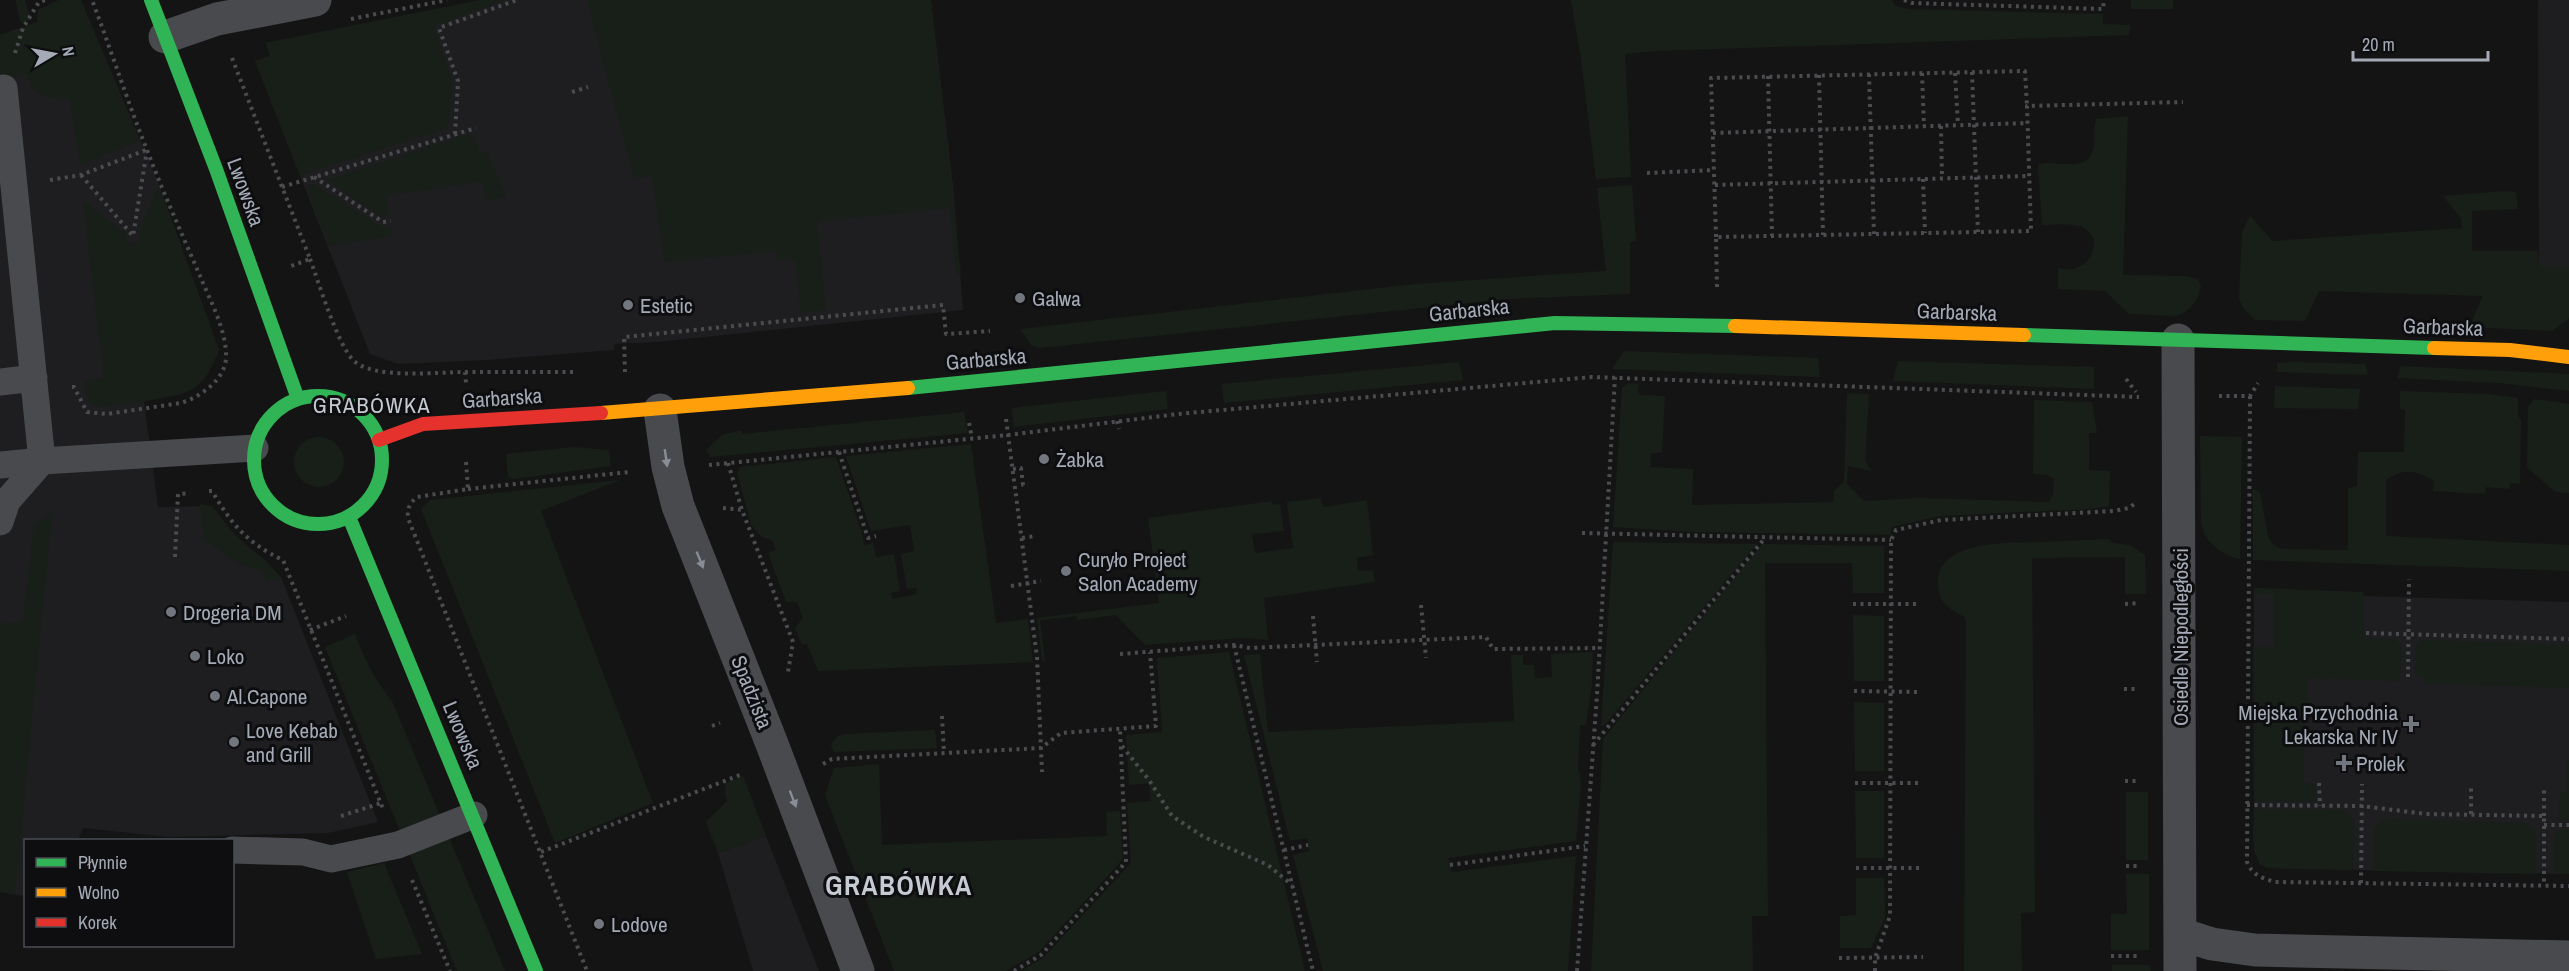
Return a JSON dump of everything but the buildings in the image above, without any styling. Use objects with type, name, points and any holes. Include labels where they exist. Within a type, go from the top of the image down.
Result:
[{"type":"street","name":"Lwowska","points":[[151,0],[216,169],[298,399]]},
{"type":"street","points":[[165,37],[217,19],[315,0]]},
{"type":"street","name":"Garbarska","points":[[379,440],[423,424],[660,410],[995,380],[1555,323],[2510,350],[2569,357]]},
{"type":"street","name":"Osiedle Niepodległości","points":[[2178,340],[2180,971]]},
{"type":"street","points":[[318,396],[338,399],[355,408],[370,422],[379,440],[383,460],[380,480],[370,498],[349,517],[319,525],[299,522],[281,513],[266,499],[257,481],[255,448],[266,423],[280,408],[298,399],[318,396]]},
{"type":"street","name":"Spadzista","points":[[660,410],[668,467],[678,506],[858,971]]},
{"type":"street","name":"Lwowska","points":[[349,517],[474,815],[536,971]]},
{"type":"street","points":[[2180,934],[2212,944],[2255,950],[2443,962],[2569,957]]},
{"type":"lane","points":[[0,522],[7,501],[42,461],[4,88]]},
{"type":"lane","points":[[0,382],[34,378]]},
{"type":"lane","points":[[0,465],[255,448]]},
{"type":"lane","points":[[234,850],[303,852],[332,859],[398,845],[474,815]]},
{"type":"path","points":[[4,88],[23,28],[38,1],[45,0]]},
{"type":"path","points":[[75,387],[87,412],[107,414],[174,404],[192,400],[208,387],[220,376],[226,359],[223,336],[210,297],[147,150],[92,0]]},
{"type":"path","points":[[455,134],[458,81],[439,28],[517,0]]},
{"type":"path","points":[[1904,0],[1912,3],[2103,9],[2104,0]]},
{"type":"path","points":[[228,48],[342,342],[354,361],[372,370],[395,373],[580,372]]},
{"type":"path","points":[[1716,237],[2031,231],[2025,71],[1711,78],[1717,326]]},
{"type":"path","points":[[1972,72],[1978,232]]},
{"type":"path","points":[[1955,73],[1958,125]]},
{"type":"path","points":[[1869,74],[1874,234]]},
{"type":"path","points":[[1922,74],[1924,126]]},
{"type":"path","points":[[1819,75],[1823,235]]},
{"type":"path","points":[[1768,76],[1772,236]]},
{"type":"path","points":[[572,92],[588,87]]},
{"type":"path","points":[[2027,106],[2183,102]]},
{"type":"path","points":[[1713,133],[2028,123]]},
{"type":"path","points":[[1941,126],[1942,178]]},
{"type":"path","points":[[282,188],[476,128]]},
{"type":"path","points":[[147,150],[134,225],[133,236],[81,175],[147,150]]},
{"type":"path","points":[[1647,173],[1714,170]]},
{"type":"path","points":[[1714,185],[2030,176]]},
{"type":"path","points":[[314,177],[383,222],[391,222]]},
{"type":"path","points":[[1923,179],[1925,233]]},
{"type":"path","points":[[290,267],[310,259]]},
{"type":"path","points":[[614,372],[626,372],[624,337],[943,305],[946,334],[990,331]]},
{"type":"path","points":[[465,372],[466,386]]},
{"type":"path","points":[[2121,375],[2128,381],[2143,405]]},
{"type":"path","points":[[587,971],[408,518],[407,510],[417,497],[468,489],[668,467],[728,463],[1008,435],[1118,421],[1562,379],[1615,377],[2139,396]]},
{"type":"path","points":[[1577,971],[1615,377]]},
{"type":"path","points":[[2250,396],[2247,805],[2247,862],[2250,870],[2260,878],[2275,882],[2569,886]]},
{"type":"path","points":[[1006,416],[1037,657],[1042,772]]},
{"type":"path","points":[[1118,421],[1119,429]]},
{"type":"path","points":[[839,452],[868,538],[876,536]]},
{"type":"path","points":[[466,459],[468,489]]},
{"type":"path","points":[[728,463],[742,510],[793,642],[786,680]]},
{"type":"path","points":[[1013,469],[1021,468],[1023,485],[1028,485]]},
{"type":"path","points":[[175,557],[178,494],[212,491],[228,518],[242,535],[264,551],[284,560],[450,971]]},
{"type":"path","points":[[1875,971],[1875,958],[1890,916],[1891,540],[1896,530],[1941,520],[2114,511],[2129,508],[2142,500],[2141,508]]},
{"type":"path","points":[[713,507],[742,510]]},
{"type":"path","points":[[1582,533],[1891,540]]},
{"type":"path","points":[[1022,538],[1035,536]]},
{"type":"path","points":[[1593,746],[1765,538]]},
{"type":"path","points":[[2408,677],[2409,579]]},
{"type":"path","points":[[1011,586],[1041,581]]},
{"type":"path","points":[[1853,604],[1919,604]]},
{"type":"path","points":[[1421,605],[1426,657]]},
{"type":"path","points":[[1313,616],[1317,662]]},
{"type":"path","points":[[2366,633],[2569,639]]},
{"type":"path","points":[[1120,654],[1234,645],[1250,648],[1486,637],[1493,649],[1599,648]]},
{"type":"path","points":[[1234,645],[1313,971]]},
{"type":"path","points":[[832,759],[1041,748],[1061,733],[1156,726],[1150,652]]},
{"type":"path","points":[[1854,691],[1920,692]]},
{"type":"path","points":[[942,716],[944,753]]},
{"type":"path","points":[[1014,971],[1041,955],[1126,862],[1120,729]]},
{"type":"path","points":[[1122,746],[1149,780],[1172,816],[1204,837],[1268,865],[1293,885]]},
{"type":"path","points":[[541,852],[749,771]]},
{"type":"path","points":[[1854,783],[1921,783]]},
{"type":"path","points":[[2319,783],[2320,806]]},
{"type":"path","points":[[2361,883],[2362,784]]},
{"type":"path","points":[[2470,814],[2471,788]]},
{"type":"path","points":[[2544,790],[2544,886]]},
{"type":"path","points":[[338,817],[381,803]]},
{"type":"path","points":[[2247,805],[2362,806],[2426,814],[2544,816]]},
{"type":"path","points":[[2544,825],[2569,825]]},
{"type":"path","points":[[1284,850],[1308,845]]},
{"type":"path","points":[[1450,866],[1585,846]]},
{"type":"path","points":[[1856,868],[1922,868]]},
{"type":"path","points":[[2111,956],[2146,956]]},
{"type":"path","points":[[1839,958],[1923,957]]},
{"type":"shaded area","points":[[15,0],[25,0],[31,20],[21,23]]},
{"type":"shaded area","points":[[59,0],[81,0],[159,185],[219,350],[205,378],[193,389],[178,395],[144,401],[158,507],[212,506],[238,540],[265,560],[281,577],[378,822],[328,833],[168,837],[83,828],[78,839],[24,839],[24,896],[0,892],[0,35],[37,22],[38,10]]},
{"type":"shaded area","points":[[59,0],[81,0],[139,141],[80,165],[70,99],[42,96],[33,89],[26,74],[0,80],[0,35],[37,22],[38,10]]},
{"type":"shaded area","points":[[481,0],[931,0],[953,186],[963,310],[657,342],[614,344],[614,350],[486,360],[398,364],[370,354],[255,61],[270,56],[266,43]]},
{"type":"shaded area","points":[[481,0],[504,0],[434,26],[452,81],[448,128],[300,175],[255,61],[270,56],[266,43]]},
{"type":"shaded area","points":[[587,0],[931,0],[961,275],[956,275],[950,208],[817,221],[826,310],[801,313],[795,258],[777,260],[775,251],[664,262],[651,176],[634,179]]},
{"type":"shaded area","points":[[1571,0],[1892,0],[1896,6],[1908,9],[2103,14],[2103,24],[2130,25],[2129,35],[1625,54],[1631,177],[1596,179]]},
{"type":"shaded area","points":[[2131,0],[2173,0],[2173,9],[2131,9]]},
{"type":"shaded area","points":[[2538,0],[2569,0],[2569,267],[2539,267]]},
{"type":"shaded area","points":[[2128,116],[2123,275],[2185,276],[2198,279],[2201,286],[2198,296],[2189,309],[2176,316],[2129,314],[2105,291],[2058,289],[2058,268],[2072,269],[2085,263],[2093,252],[2093,239],[2090,233],[2080,226],[2042,225],[2038,165],[2082,163],[2092,153],[2096,119]]},
{"type":"shaded area","points":[[472,133],[480,153],[487,151],[506,197],[486,200],[482,181],[386,196],[389,216],[383,218],[327,180]]},
{"type":"shaded area","points":[[314,184],[383,228],[390,227],[392,236],[329,246],[306,187]]},
{"type":"shaded area","points":[[159,185],[219,350],[206,376],[194,388],[186,392],[133,403],[98,407],[88,401],[83,381],[104,378],[83,201],[125,233],[127,244],[140,242],[139,232]]},
{"type":"shaded area","points":[[1632,185],[1636,241],[1630,242],[1630,294],[1508,299],[1039,348],[1031,345],[1020,329],[1415,284],[1606,271],[1597,188]]},
{"type":"shaded area","points":[[2516,192],[2518,209],[2472,211],[2472,251],[2538,251],[2539,267],[2569,267],[2569,318],[2553,331],[2469,327],[2483,296],[2319,291],[2305,321],[2255,320],[2243,308],[2239,299],[2242,233],[2250,215],[2272,241],[2462,228],[2461,219],[2443,196]]},
{"type":"shaded area","points":[[1624,351],[1818,358],[1820,377],[1612,369]]},
{"type":"shaded area","points":[[1898,361],[2094,367],[2094,389],[1893,381]]},
{"type":"shaded area","points":[[1459,362],[1463,380],[1224,403],[1222,384]]},
{"type":"shaded area","points":[[2277,363],[2365,364],[2368,375],[2277,372]]},
{"type":"shaded area","points":[[2401,366],[2569,374],[2569,391],[2499,383],[2397,378]]},
{"type":"shaded area","points":[[1628,383],[1639,384],[1640,395],[1665,396],[1662,453],[1651,453],[1650,467],[1693,469],[1692,505],[1833,502],[1834,491],[1844,482],[1847,393],[1869,394],[1865,461],[1872,471],[1848,466],[1847,484],[1864,501],[1919,498],[2049,502],[2053,494],[2054,479],[2047,475],[2033,474],[2034,400],[2092,402],[2097,433],[2089,433],[2089,470],[2110,471],[2109,506],[2090,509],[1940,516],[1892,527],[1890,535],[1693,532],[1613,527],[1622,388]]},
{"type":"shaded area","points":[[2275,386],[2360,389],[2358,409],[2274,408]]},
{"type":"shaded area","points":[[1166,391],[1168,409],[1014,427],[1012,408]]},
{"type":"shaded area","points":[[2400,391],[2487,394],[2518,398],[2518,415],[2521,420],[2520,484],[2510,483],[2509,489],[2486,487],[2485,494],[2433,491],[2434,481],[2428,477],[2410,472],[2392,476],[2386,480],[2386,536],[2569,545],[2569,571],[2253,560],[2253,489],[2260,492],[2268,536],[2272,544],[2281,549],[2348,550],[2348,488],[2357,486],[2358,452],[2404,452],[2405,410],[2400,409]]},
{"type":"shaded area","points":[[2534,399],[2569,404],[2569,493],[2555,492],[2527,467],[2528,407]]},
{"type":"shaded area","points":[[964,412],[968,433],[711,457],[706,450],[722,435],[741,430],[742,434]]},
{"type":"shaded area","points":[[2200,436],[2242,437],[2240,559],[2220,551],[2210,542],[2203,530]]},
{"type":"shaded area","points":[[314,437],[324,437],[337,444],[344,457],[344,467],[337,480],[324,487],[314,487],[305,483],[298,476],[294,467],[294,457],[298,448],[305,441]]},
{"type":"shaded area","points":[[971,444],[996,623],[1028,619],[1033,662],[818,671],[807,644],[802,645],[795,628],[803,618],[797,602],[786,602],[768,553],[776,550],[772,540],[762,537],[751,525],[737,472],[740,467],[836,457],[864,545],[873,543],[876,557],[894,554],[900,591],[891,593],[892,599],[917,594],[916,588],[907,589],[901,554],[914,551],[910,525],[871,531],[846,456]]},
{"type":"shaded area","points":[[574,447],[609,450],[611,466],[513,479],[508,477],[506,454]]},
{"type":"shaded area","points":[[620,480],[541,511],[653,803],[555,843],[421,509],[430,500]]},
{"type":"shaded area","points":[[1321,498],[1323,507],[1367,500],[1373,555],[1357,558],[1358,571],[1373,570],[1375,582],[1264,598],[1268,640],[1242,638],[1145,645],[1116,615],[1077,620],[1077,616],[1040,620],[1045,661],[1042,661],[1037,618],[1159,603],[1148,518],[1272,501],[1273,505],[1280,504],[1284,531],[1252,534],[1255,553],[1293,548],[1287,502]]},
{"type":"shaded area","points":[[200,504],[212,506],[227,527],[281,577],[267,582],[262,570],[236,562],[204,540]]},
{"type":"shaded area","points":[[52,513],[15,894],[0,892],[0,624],[23,621],[34,524]]},
{"type":"shaded area","points":[[2109,539],[2112,543],[2130,545],[2145,555],[2146,594],[2125,594],[2125,557],[2032,558],[2035,912],[2021,913],[2022,971],[1964,971],[1966,623],[1965,617],[1950,608],[1940,596],[1938,584],[1941,569],[1949,559],[1961,551],[1977,546]]},
{"type":"shaded area","points":[[1613,542],[1757,544],[1604,726],[1601,726]]},
{"type":"shaded area","points":[[1762,544],[1884,546],[1884,593],[1853,593],[1852,563],[1765,563],[1768,916],[1752,916],[1753,971],[1591,971],[1603,739]]},
{"type":"shaded area","name":"Miejska Przychodnia Lekarska Nr IV","points":[[2254,588],[2362,592],[2364,596],[2569,602],[2569,874],[2267,868],[2260,864],[2254,851]]},
{"type":"shaded area","points":[[2254,588],[2362,592],[2364,596],[2364,638],[2395,639],[2402,647],[2400,681],[2308,678],[2303,782],[2315,784],[2316,802],[2254,801],[2253,647],[2274,647],[2274,594],[2254,593]]},
{"type":"shaded area","points":[[1853,615],[1884,616],[1884,681],[1854,681]]},
{"type":"shaded area","points":[[355,634],[370,669],[392,701],[505,971],[457,971],[325,647]]},
{"type":"shaded area","points":[[2422,640],[2569,645],[2569,688],[2424,683],[2424,677],[2415,676],[2415,647]]},
{"type":"shaded area","points":[[1229,652],[1305,971],[1021,971],[1043,958],[1131,863],[1127,803],[1151,801],[1149,783],[1129,785],[1126,735],[1162,732],[1157,658]]},
{"type":"shaded area","points":[[1593,652],[1592,684],[1586,725],[1580,725],[1578,767],[1581,781],[1576,841],[1448,858],[1452,872],[1576,856],[1568,971],[1323,971],[1293,855],[1309,851],[1307,838],[1290,841],[1244,655],[1260,654],[1268,732],[1514,721],[1511,655],[1523,655],[1523,665],[1534,665],[1535,678],[1552,677],[1551,654]]},
{"type":"shaded area","points":[[1854,702],[1884,703],[1884,771],[1855,771]]},
{"type":"shaded area","points":[[935,730],[937,748],[834,752],[831,745],[836,737],[844,734]]},
{"type":"shaded area","points":[[2567,760],[2569,760],[2569,821],[2559,821],[2560,793],[2566,793]]},
{"type":"shaded area","points":[[879,764],[882,845],[1107,836],[1106,812],[1120,811],[1123,859],[1039,952],[1006,971],[894,971],[825,795],[834,768]]},
{"type":"shaded area","points":[[743,776],[766,836],[718,853],[706,822],[727,801],[726,783]]},
{"type":"shaded area","points":[[1855,791],[1884,791],[1884,858],[1856,858]]},
{"type":"shaded area","points":[[2126,792],[2148,792],[2148,860],[2126,860]]},
{"type":"shaded area","points":[[2254,809],[2345,810],[2354,820],[2354,870],[2267,868],[2257,857],[2253,842]]},
{"type":"shaded area","points":[[2383,819],[2526,823],[2536,832],[2535,874],[2373,871],[2373,829]]},
{"type":"shaded area","points":[[2569,829],[2569,874],[2554,874],[2554,837],[2559,830]]},
{"type":"shaded area","points":[[766,836],[819,971],[753,971],[718,853]]},
{"type":"shaded area","points":[[384,863],[422,954],[376,959],[347,872]]},
{"type":"shaded area","points":[[2126,874],[2149,874],[2149,950],[2111,950],[2111,914],[2127,914]]},
{"type":"shaded area","points":[[1856,878],[1884,878],[1885,918],[1871,948],[1840,948],[1840,916],[1856,915]]},
{"type":"shaded area","points":[[2112,965],[2149,965],[2151,971],[2112,971]]},
{"type":"traffic: fast","points":[[151,0],[216,169],[298,399]]},
{"type":"traffic: fast","points":[[908,388],[1555,323],[1735,326]]},
{"type":"traffic: fast","points":[[2024,335],[2434,348]]},
{"type":"traffic: fast","points":[[318,396],[342,401],[363,415],[377,436],[382,460],[377,484],[363,505],[342,519],[318,524],[294,519],[273,505],[259,484],[254,460],[259,436],[273,415],[294,401],[318,396]]},
{"type":"traffic: fast","points":[[349,517],[536,971]]},
{"type":"traffic: slow","points":[[1735,326],[2024,335]]},
{"type":"traffic: slow","points":[[2434,348],[2510,350],[2569,357]]},
{"type":"traffic: slow","points":[[601,413],[908,388]]},
{"type":"traffic: jam","points":[[379,440],[423,424],[601,413]]},
{"type":"place","name":"Galwa","points":[[1020,298]]},
{"type":"place","name":"Estetic","points":[[628,305]]},
{"type":"place","name":"Żabka","points":[[1044,459]]},
{"type":"place","name":"Curyło Project Salon Academy","points":[[1066,571]]},
{"type":"place","name":"Drogeria DM","points":[[171,612]]},
{"type":"place","name":"Loko","points":[[195,656]]},
{"type":"place","name":"Al.Capone","points":[[215,696]]},
{"type":"place","name":"Miejska Przychodnia Lekarska Nr IV","points":[[2411,724]]},
{"type":"place","name":"Love Kebab and Grill","points":[[234,742]]},
{"type":"place","name":"Prolek","points":[[2344,763]]},
{"type":"place","name":"Lodove","points":[[599,924]]},
{"type":"district","name":"GRABÓWKA","points":[[372,405]]},
{"type":"district","name":"GRABÓWKA","points":[[899,885]]}]
